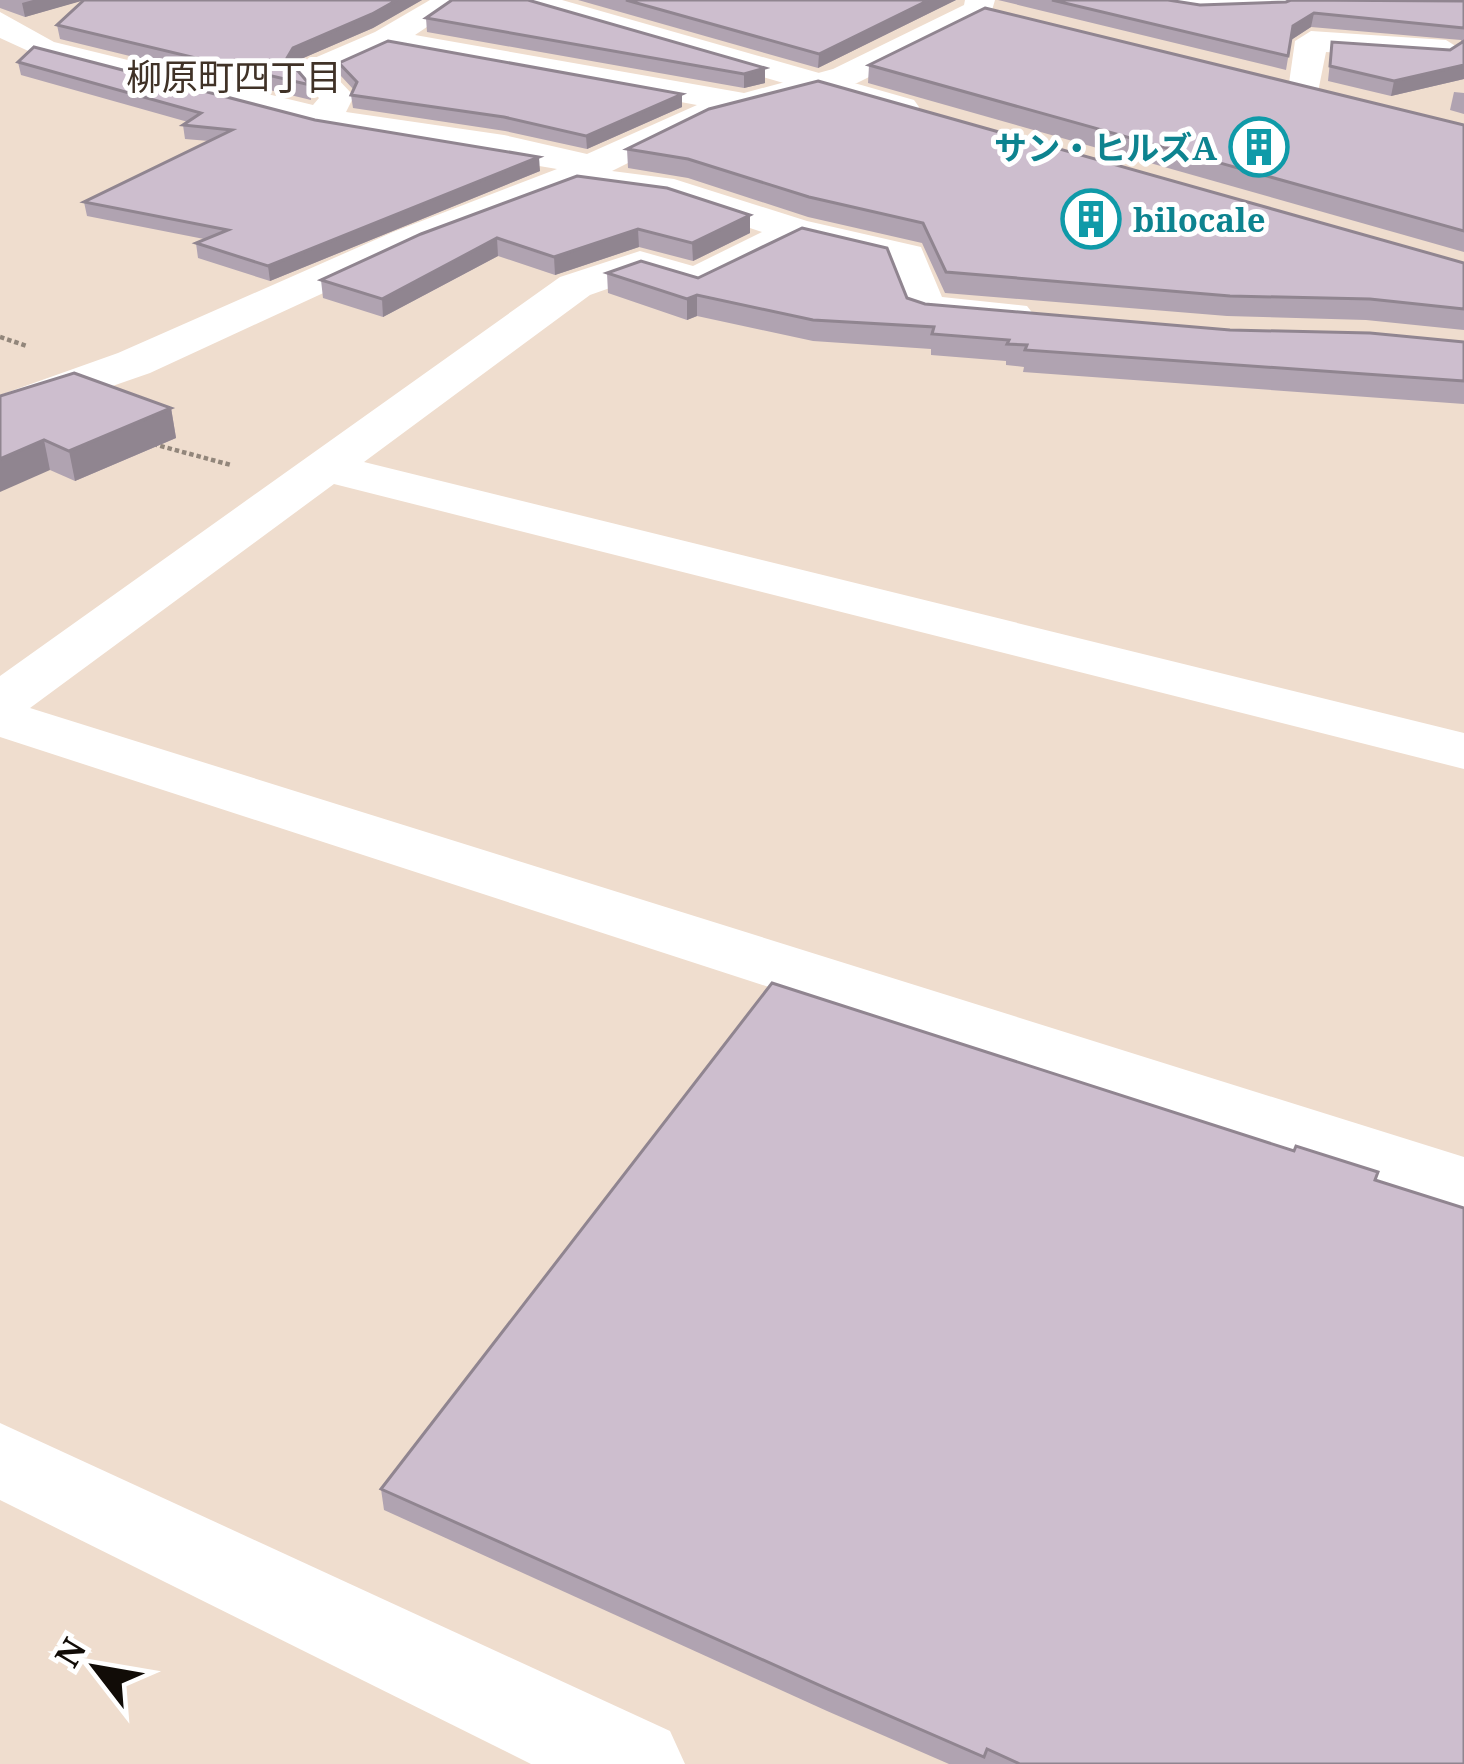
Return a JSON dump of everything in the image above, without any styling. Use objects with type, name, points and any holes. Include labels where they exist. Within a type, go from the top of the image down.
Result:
[{"type":"street","points":[[317,118],[331,109],[337,96],[310,72],[386,39],[452,0]]},
{"type":"street","points":[[529,0],[946,120]]},
{"type":"street","points":[[1154,0],[1209,7],[1301,0]]},
{"type":"street","points":[[0,411],[108,372],[407,239],[500,208],[658,133],[741,102],[844,76],[987,9]]},
{"type":"street","points":[[0,21],[27,43],[65,56],[134,68],[317,118],[515,145],[583,172],[674,190],[796,230],[907,256],[925,308],[1043,318]]},
{"type":"street","points":[[386,39],[741,102]]},
{"type":"street","points":[[1266,81],[1317,93],[1312,40],[1446,50]]},
{"type":"street","points":[[0,704],[575,286],[640,262],[696,280],[796,230]]},
{"type":"street","points":[[318,475],[1464,751]]},
{"type":"street","points":[[0,718],[1464,1185]]},
{"type":"street","points":[[0,1459],[634,1764]]},
{"type":"path","points":[[108,372],[103,385],[104,421],[130,437],[318,475]]},
{"type":"building","points":[[84,0],[397,0],[293,48],[287,58],[310,85],[57,25]]},
{"type":"building","points":[[452,0],[528,0],[765,68],[744,74],[426,18]]},
{"type":"building","points":[[626,0],[929,0],[819,54]]},
{"type":"building","points":[[1052,0],[1168,0],[1200,5],[1291,0],[1464,1],[1464,28],[1314,13],[1293,26],[1288,56]]},
{"type":"building","points":[[985,8],[1464,125],[1464,231],[869,65]]},
{"type":"building","points":[[388,41],[682,94],[586,136],[504,117],[351,95],[357,82],[339,63]]},
{"type":"building","points":[[1464,41],[1464,65],[1394,81],[1330,66],[1332,42],[1450,50]]},
{"type":"building","points":[[34,47],[315,120],[539,157],[268,266],[196,243],[228,230],[84,202],[232,130],[183,125],[201,113],[18,62]]},
{"type":"building","points":[[818,81],[1464,263],[1464,309],[1370,299],[1230,296],[946,272],[923,223],[809,197],[688,159],[627,149],[709,109]]},
{"type":"building","points":[[577,176],[667,188],[750,215],[692,243],[638,229],[554,257],[497,238],[382,299],[321,280],[421,234]]},
{"type":"building","points":[[802,228],[887,248],[907,298],[925,304],[1230,330],[1370,333],[1464,342],[1464,381],[1025,350],[1027,345],[1007,344],[1009,340],[932,334],[934,327],[813,320],[697,295],[687,299],[607,273],[641,261],[698,278]]},
{"type":"building","points":[[74,373],[171,408],[69,451],[44,440],[0,459],[0,396]]},
{"type":"building","points":[[772,983],[1294,1151],[1296,1146],[1378,1172],[1375,1180],[1464,1208],[1464,1764],[1020,1764],[987,1749],[984,1757],[381,1489]]},
{"type":"place","name":"サン・ヒルズA","points":[[1259,147]]},
{"type":"place","name":"bilocale","points":[[1091,219]]},
{"type":"district","name":"柳原町四丁目","points":[[234,76]]}]
